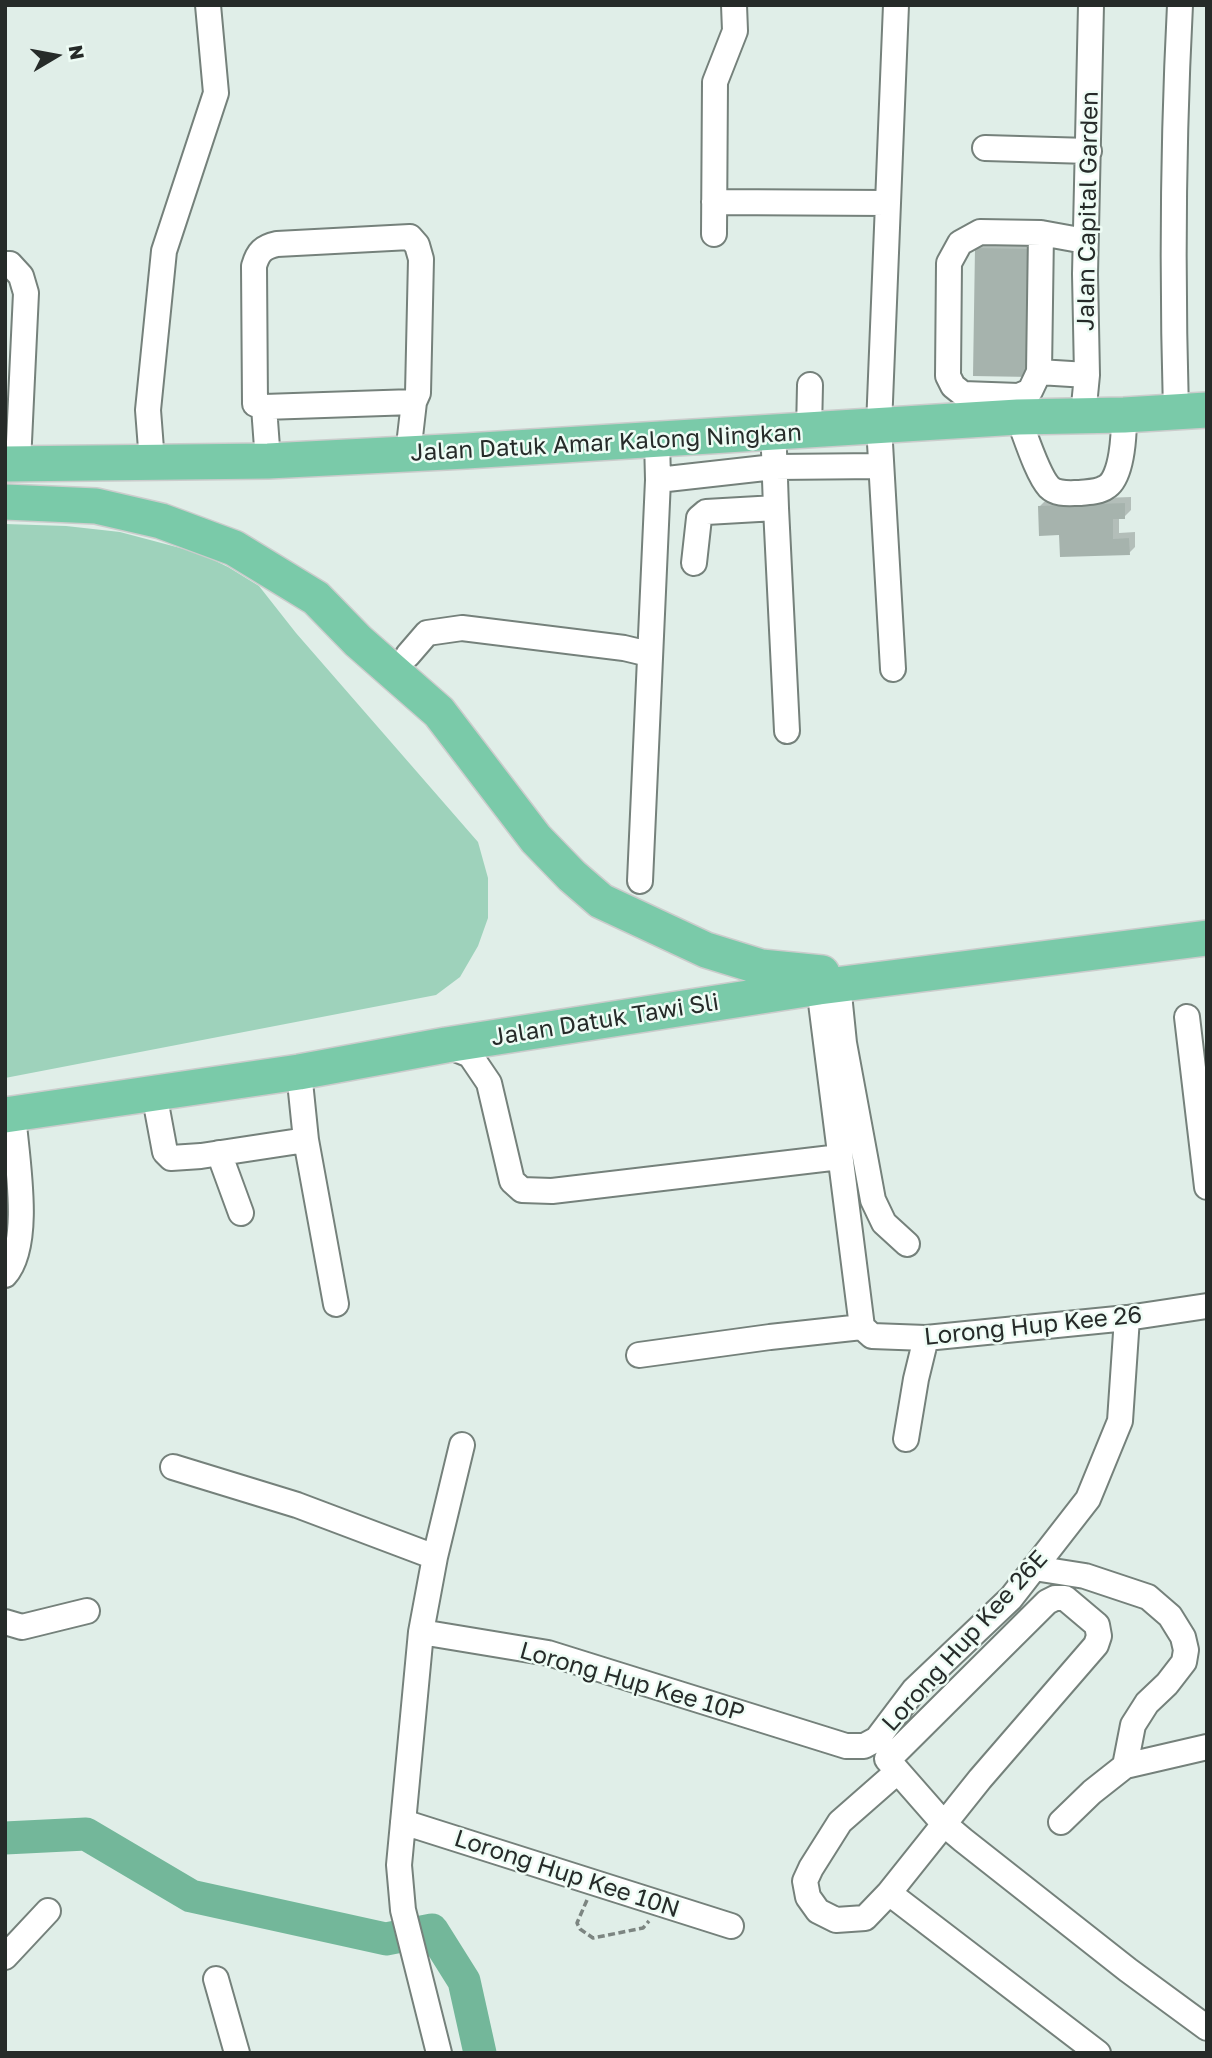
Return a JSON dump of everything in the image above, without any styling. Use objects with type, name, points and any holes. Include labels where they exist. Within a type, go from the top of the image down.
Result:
[{"type":"highway","name":"Jalan Datuk Amar Kalong Ningkan","points":[[12,463],[268,461],[1018,417],[1191,411]]},
{"type":"highway","points":[[5,502],[96,506],[161,521],[234,548],[316,598],[358,641],[439,712],[536,839],[601,901],[706,950],[761,967],[881,978]]},
{"type":"highway","points":[[408,655],[423,675],[439,712]]},
{"type":"highway","name":"Jalan Datuk Tawi Sli","points":[[9,1114],[299,1073],[446,1045],[829,985],[1207,938]]},
{"type":"street","points":[[152,462],[148,410],[164,251],[216,93],[208,5]]},
{"type":"street","points":[[714,234],[715,82],[735,31],[734,5]]},
{"type":"street","points":[[893,669],[879,426],[896,5]]},
{"type":"street","name":"Jalan Capital Garden","points":[[1083,416],[1087,375],[1085,241],[1091,5]]},
{"type":"street","points":[[1180,5],[1173,136],[1173,314],[1191,411]]},
{"type":"street","points":[[985,148],[1089,151]]},
{"type":"street","points":[[714,202],[887,203]]},
{"type":"street","points":[[1041,233],[1039,372],[1030,391],[1019,396],[963,394],[953,386],[948,376],[949,263],[960,243],[980,232],[1041,233],[1085,241]]},
{"type":"street","points":[[408,454],[414,402],[418,393],[421,259],[417,245],[410,237],[277,244],[265,247],[257,254],[254,266],[255,404],[264,407],[414,402]]},
{"type":"street","points":[[5,264],[9,264],[21,276],[26,293],[12,463]]},
{"type":"street","points":[[1039,372],[1087,375]]},
{"type":"street","points":[[809,431],[810,385]]},
{"type":"street","points":[[264,407],[268,461]]},
{"type":"street","points":[[1018,417],[1042,478],[1051,489],[1063,494],[1091,492],[1107,487],[1114,480],[1125,432],[1124,415]]},
{"type":"street","points":[[774,433],[787,730]]},
{"type":"street","points":[[640,881],[659,480],[657,439]]},
{"type":"street","points":[[659,480],[774,467],[881,466]]},
{"type":"street","points":[[694,564],[699,518],[706,512],[776,508]]},
{"type":"street","points":[[408,655],[427,633],[462,628],[624,648],[649,654]]},
{"type":"street","points":[[639,1355],[862,1327],[840,1157],[829,985]]},
{"type":"street","points":[[829,985],[844,1043],[873,1200],[884,1223],[907,1244]]},
{"type":"street","points":[[1187,1017],[1207,1187]]},
{"type":"street","points":[[446,1045],[470,1055],[489,1083],[512,1181],[522,1190],[552,1191],[840,1157]]},
{"type":"street","points":[[299,1073],[306,1139],[336,1304]]},
{"type":"street","points":[[154,1093],[165,1152],[171,1158],[180,1159],[306,1139]]},
{"type":"street","points":[[5,1275],[15,1264],[22,1228],[9,1114]]},
{"type":"street","points":[[219,1153],[241,1213]]},
{"type":"street","name":"Lorong Hup Kee 26","points":[[862,1327],[872,1336],[926,1338],[1127,1318],[1207,1306]]},
{"type":"street","name":"Lorong Hup Kee 26E","points":[[886,1758],[884,1731],[914,1690],[1011,1598],[1088,1499],[1119,1421],[1127,1318]]},
{"type":"street","points":[[906,1439],[926,1338]]},
{"type":"street","points":[[439,2053],[402,1910],[399,1865],[421,1632],[435,1558],[462,1445]]},
{"type":"street","points":[[173,1467],[297,1505],[435,1558]]},
{"type":"street","points":[[1034,1568],[1085,1576],[1148,1597],[1170,1616],[1183,1637],[1186,1650],[1184,1662],[1147,1703],[1133,1725],[1125,1766]]},
{"type":"street","points":[[1011,1598],[1032,1617]]},
{"type":"street","points":[[1055,1598],[1065,1598],[1097,1625],[1099,1636],[1096,1645],[889,1893],[865,1917],[836,1920],[818,1911],[808,1897],[805,1881],[840,1822],[886,1758],[1047,1602],[1055,1598]]},
{"type":"street","points":[[5,1622],[22,1627],[87,1611]]},
{"type":"street","name":"Lorong Hup Kee 10P","points":[[421,1632],[548,1653],[846,1746]]},
{"type":"street","name":"Lorong Hup Kee 26E","points":[[846,1746],[864,1746],[886,1758]]},
{"type":"street","points":[[1061,1822],[1093,1791],[1125,1766],[1207,1747]]},
{"type":"street","points":[[886,1758],[944,1824],[1128,1970],[1207,2028]]},
{"type":"street","name":"Lorong Hup Kee 10N","points":[[403,1822],[731,1926]]},
{"type":"street","points":[[889,1893],[1098,2053]]},
{"type":"street","points":[[5,1957],[48,1911]]},
{"type":"street","points":[[216,1979],[237,2053]]},
{"type":"path","points":[[594,1882],[577,1923],[580,1930],[593,1938],[643,1928],[664,1904]]},
{"type":"green space","points":[[5,524],[66,526],[120,532],[199,553],[259,586],[296,633],[478,842],[488,878],[488,918],[478,946],[460,977],[436,995],[5,1078]]},
{"type":"building","points":[[975,248],[1034,249],[1031,377],[973,376]]},
{"type":"building","points":[[1125,503],[1125,519],[1113,519],[1113,539],[1129,538],[1130,555],[1060,557],[1059,535],[1039,536],[1038,506]]},
{"type":"waterway","points":[[5,1838],[86,1834],[191,1896],[386,1939],[432,1930],[464,1981],[480,2053]]}]
